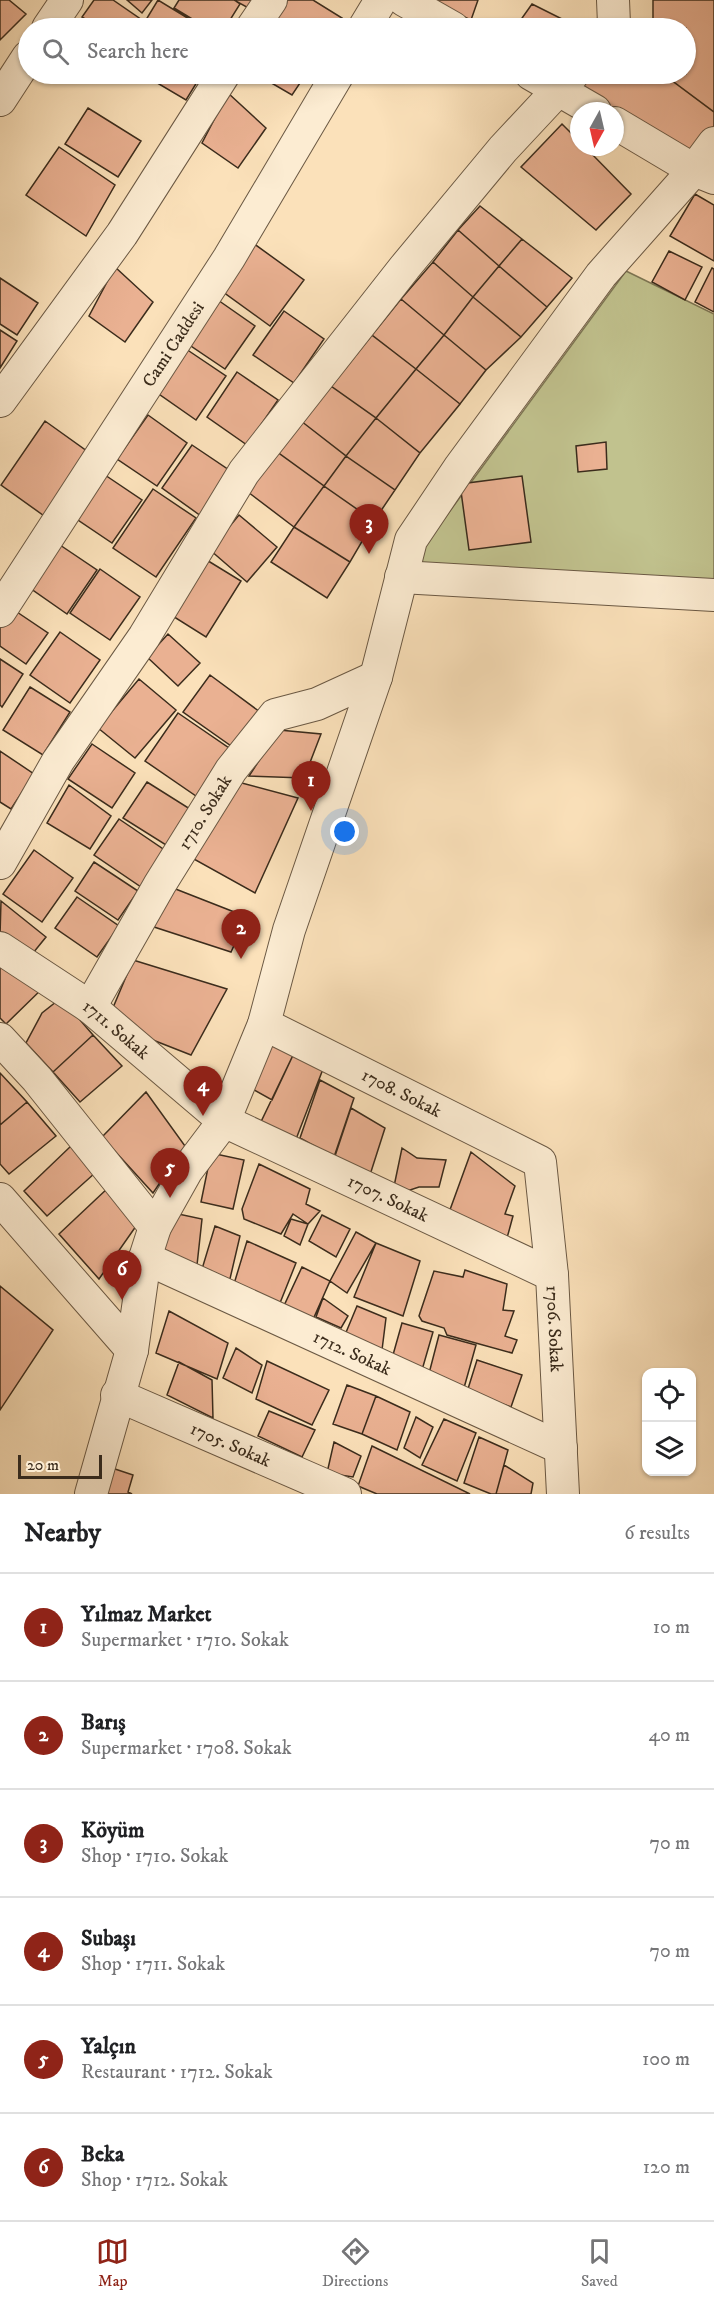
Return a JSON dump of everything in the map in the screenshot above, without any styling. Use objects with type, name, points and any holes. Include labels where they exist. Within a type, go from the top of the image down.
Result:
[{"type":"street","points":[[55,18],[67,0]]},
{"type":"street","points":[[259,18],[271,0]]},
{"type":"street","points":[[370,18],[381,0]]},
{"type":"street","points":[[404,0],[436,18]]},
{"type":"street","points":[[613,0],[614,18]]},
{"type":"street","points":[[0,100],[18,72]]},
{"type":"street","points":[[0,401],[122,234],[218,84]]},
{"type":"street","name":"Cami Caddesi","points":[[0,611],[229,258],[332,84]]},
{"type":"street","points":[[0,863],[58,760],[144,637],[244,472],[412,258],[503,150],[564,84]]},
{"type":"street","points":[[568,84],[586,102]]},
{"type":"street","points":[[624,128],[704,174]]},
{"type":"street","points":[[91,1494],[117,1395],[132,1350],[145,1258],[155,1227],[187,1170],[224,1121],[264,1024],[289,930],[376,677],[411,540],[460,467],[601,275],[704,174],[714,143]]},
{"type":"street","points":[[401,577],[714,595]]},
{"type":"street","name":"1710. Sokak","points":[[90,1007],[160,884],[231,770],[275,714],[317,704],[376,677]]},
{"type":"street","name":"1711. Sokak","points":[[0,948],[90,1007],[224,1121]]},
{"type":"street","name":"1708. Sokak","points":[[264,1024],[540,1162]]},
{"type":"street","points":[[0,1039],[37,1079],[155,1227]]},
{"type":"street","name":"1707. Sokak","points":[[224,1121],[552,1275]]},
{"type":"street","name":"1706. Sokak","points":[[540,1162],[552,1275],[563,1494]]},
{"type":"street","points":[[0,1199],[132,1350]]},
{"type":"street","name":"1712. Sokak","points":[[145,1258],[561,1448]]},
{"type":"street","name":"1705. Sokak","points":[[117,1395],[314,1488],[345,1494]]},
{"type":"green space","points":[[626,271],[714,314],[714,600],[410,584],[425,545]]},
{"type":"building","points":[[0,0],[9,0],[26,14],[18,18],[18,22],[0,40]]},
{"type":"building","points":[[94,0],[113,0],[139,18],[84,18],[82,17]]},
{"type":"building","points":[[127,0],[152,0],[142,13]]},
{"type":"building","points":[[158,0],[188,18],[147,18]]},
{"type":"building","points":[[179,0],[234,0],[240,4],[231,18],[190,18],[174,8]]},
{"type":"building","points":[[234,0],[258,0],[252,10]]},
{"type":"building","points":[[282,0],[313,0],[342,18],[270,18]]},
{"type":"building","points":[[427,0],[478,0],[472,18],[467,18]]},
{"type":"building","points":[[653,0],[714,0],[714,112],[676,84],[696,84],[696,18],[653,18]]},
{"type":"building","points":[[532,4],[560,18],[522,18]]},
{"type":"building","points":[[159,84],[196,84],[186,100]]},
{"type":"building","points":[[273,84],[299,84],[292,95]]},
{"type":"building","points":[[676,84],[714,112],[714,126],[692,154],[624,115],[624,102],[602,102],[573,85]]},
{"type":"building","points":[[228,93],[266,128],[238,168],[202,143]]},
{"type":"building","points":[[88,108],[141,141],[118,177],[65,144]]},
{"type":"building","points":[[562,124],[570,132],[570,156],[594,156],[631,194],[596,230],[521,167]]},
{"type":"building","points":[[59,147],[115,185],[86,236],[26,195]]},
{"type":"building","points":[[695,194],[714,205],[714,261],[670,236]]},
{"type":"building","points":[[480,206],[522,239],[499,266],[458,230]]},
{"type":"building","points":[[458,230],[499,266],[473,297],[433,262]]},
{"type":"building","points":[[522,239],[572,278],[547,307],[499,266]]},
{"type":"building","points":[[253,243],[304,280],[270,326],[219,289]]},
{"type":"building","points":[[669,251],[702,267],[685,300],[652,282]]},
{"type":"building","points":[[433,262],[473,297],[444,335],[401,299]]},
{"type":"building","points":[[499,266],[547,307],[521,337],[473,297]]},
{"type":"building","points":[[115,267],[153,302],[125,342],[89,316]]},
{"type":"building","points":[[712,268],[714,269],[714,312],[695,302]]},
{"type":"building","points":[[0,278],[38,303],[17,335],[0,324]]},
{"type":"building","points":[[473,297],[521,337],[486,370],[444,335]]},
{"type":"building","points":[[215,298],[255,326],[225,369],[185,342]]},
{"type":"building","points":[[401,299],[444,335],[416,369],[372,335]]},
{"type":"building","points":[[284,311],[324,339],[294,383],[253,355]]},
{"type":"building","points":[[0,330],[17,341],[0,368]]},
{"type":"building","points":[[372,335],[416,369],[376,418],[331,386]]},
{"type":"building","points":[[444,335],[486,370],[460,404],[416,369]]},
{"type":"building","points":[[186,349],[226,376],[196,420],[156,392]]},
{"type":"building","points":[[416,369],[460,404],[420,453],[376,418]]},
{"type":"building","points":[[237,372],[278,400],[247,445],[207,417]]},
{"type":"building","points":[[331,386],[376,418],[346,456],[301,421]]},
{"type":"building","points":[[148,415],[187,443],[157,486],[117,459]]},
{"type":"building","points":[[376,418],[420,453],[395,490],[346,456]]},
{"type":"building","points":[[45,421],[91,454],[47,518],[1,485]]},
{"type":"building","points":[[301,421],[346,456],[324,486],[276,451]]},
{"type":"building","points":[[606,442],[607,469],[578,472],[576,446]]},
{"type":"building","points":[[192,445],[232,472],[201,516],[162,488]]},
{"type":"building","points":[[276,451],[324,486],[294,527],[244,489]]},
{"type":"building","points":[[346,456],[395,490],[374,521],[324,486]]},
{"type":"building","points":[[102,473],[142,500],[112,543],[72,516]]},
{"type":"building","points":[[522,476],[531,542],[469,550],[460,484]]},
{"type":"building","points":[[324,486],[374,521],[350,562],[294,527]]},
{"type":"building","points":[[153,489],[196,518],[156,577],[113,548]]},
{"type":"building","points":[[239,515],[277,547],[247,582],[210,550]]},
{"type":"building","points":[[294,527],[350,562],[327,598],[271,562]]},
{"type":"building","points":[[57,543],[97,570],[67,614],[27,586]]},
{"type":"building","points":[[205,559],[241,581],[206,637],[171,615]]},
{"type":"building","points":[[100,569],[140,597],[110,640],[70,613]]},
{"type":"building","points":[[11,608],[48,633],[26,664],[0,646],[0,624]]},
{"type":"building","points":[[60,632],[100,660],[70,703],[30,675]]},
{"type":"building","points":[[168,634],[200,663],[178,686],[147,657]]},
{"type":"building","points":[[0,659],[23,674],[2,707],[0,705]]},
{"type":"building","points":[[210,675],[260,712],[234,748],[183,712]]},
{"type":"building","points":[[139,679],[176,710],[135,758],[98,728]]},
{"type":"building","points":[[30,687],[70,712],[43,755],[3,730]]},
{"type":"building","points":[[178,713],[229,748],[196,796],[145,761]]},
{"type":"building","points":[[279,730],[321,734],[304,778],[249,776]]},
{"type":"building","points":[[92,744],[135,773],[112,808],[68,779]]},
{"type":"building","points":[[0,751],[34,774],[11,809],[0,802]]},
{"type":"building","points":[[147,782],[190,809],[166,845],[123,818]]},
{"type":"building","points":[[238,782],[298,798],[255,893],[192,858]]},
{"type":"building","points":[[69,785],[111,816],[90,849],[47,823]]},
{"type":"building","points":[[119,819],[169,853],[144,889],[94,855]]},
{"type":"building","points":[[34,850],[73,878],[42,922],[3,894]]},
{"type":"building","points":[[94,862],[138,891],[118,920],[75,891]]},
{"type":"building","points":[[173,888],[247,917],[231,952],[151,926]]},
{"type":"building","points":[[77,897],[119,926],[97,957],[55,928]]},
{"type":"building","points":[[1,901],[46,937],[29,958],[0,936]]},
{"type":"building","points":[[0,956],[46,985],[6,1024],[0,1018]]},
{"type":"building","points":[[133,960],[227,989],[191,1055],[107,1022]]},
{"type":"building","points":[[61,998],[93,1035],[53,1072],[26,1043],[42,1013]]},
{"type":"building","points":[[264,1024],[295,1051],[272,1100],[240,1082]]},
{"type":"building","points":[[93,1035],[122,1066],[80,1102],[53,1072]]},
{"type":"building","points":[[295,1051],[323,1069],[293,1147],[258,1128]]},
{"type":"building","points":[[0,1073],[27,1102],[0,1125]]},
{"type":"building","points":[[320,1080],[354,1098],[334,1157],[300,1138]]},
{"type":"building","points":[[146,1092],[185,1146],[153,1193],[102,1137]]},
{"type":"building","points":[[27,1102],[56,1136],[9,1174],[0,1164],[0,1125]]},
{"type":"building","points":[[351,1108],[385,1128],[369,1178],[333,1162]]},
{"type":"building","points":[[72,1145],[95,1173],[47,1216],[24,1191]]},
{"type":"building","points":[[402,1148],[417,1158],[446,1160],[439,1187],[419,1187],[392,1196]]},
{"type":"building","points":[[471,1152],[515,1186],[505,1214],[513,1216],[504,1249],[447,1218]]},
{"type":"building","points":[[211,1153],[244,1160],[233,1209],[201,1202]]},
{"type":"building","points":[[259,1164],[310,1189],[306,1204],[320,1211],[308,1224],[293,1214],[281,1234],[244,1219],[242,1209]]},
{"type":"building","points":[[109,1187],[141,1219],[99,1279],[59,1234]]},
{"type":"building","points":[[169,1212],[202,1219],[197,1265],[153,1252]]},
{"type":"building","points":[[322,1215],[350,1229],[336,1257],[309,1241]]},
{"type":"building","points":[[291,1219],[308,1224],[300,1245],[284,1236]]},
{"type":"building","points":[[215,1226],[240,1236],[229,1283],[202,1269]]},
{"type":"building","points":[[356,1232],[376,1243],[347,1293],[330,1281]]},
{"type":"building","points":[[247,1241],[296,1263],[278,1308],[234,1284]]},
{"type":"building","points":[[376,1243],[420,1261],[403,1316],[354,1297]]},
{"type":"building","points":[[302,1267],[330,1281],[311,1324],[282,1310]]},
{"type":"building","points":[[465,1270],[507,1284],[503,1310],[514,1311],[505,1336],[517,1340],[512,1353],[447,1335],[444,1328],[422,1321],[419,1316],[434,1271],[463,1277]]},
{"type":"building","points":[[0,1286],[53,1330],[0,1410]]},
{"type":"building","points":[[323,1298],[348,1316],[341,1328],[316,1317]]},
{"type":"building","points":[[357,1306],[386,1318],[381,1358],[342,1342]]},
{"type":"building","points":[[169,1311],[228,1343],[217,1379],[156,1353]]},
{"type":"building","points":[[402,1323],[433,1332],[422,1370],[391,1362]]},
{"type":"building","points":[[439,1335],[476,1345],[462,1395],[426,1385]]},
{"type":"building","points":[[236,1348],[262,1365],[252,1393],[223,1378]]},
{"type":"building","points":[[477,1360],[522,1375],[511,1407],[467,1392]]},
{"type":"building","points":[[267,1361],[329,1390],[312,1425],[256,1399]]},
{"type":"building","points":[[179,1362],[212,1380],[213,1418],[167,1395]]},
{"type":"building","points":[[347,1385],[376,1396],[362,1434],[333,1424]]},
{"type":"building","points":[[376,1396],[410,1412],[397,1450],[362,1434]]},
{"type":"building","points":[[269,1411],[315,1430],[302,1457],[258,1436]]},
{"type":"building","points":[[416,1417],[433,1427],[420,1458],[404,1448]]},
{"type":"building","points":[[444,1419],[476,1433],[457,1481],[422,1465]]},
{"type":"building","points":[[479,1437],[508,1450],[496,1494],[464,1483]]},
{"type":"building","points":[[334,1442],[361,1456],[353,1477],[327,1473]]},
{"type":"building","points":[[372,1446],[470,1494],[377,1494],[358,1486]]},
{"type":"building","points":[[504,1465],[533,1483],[531,1494],[496,1494]]},
{"type":"building","points":[[106,1466],[133,1475],[128,1492],[132,1494],[98,1494]]},
{"type":"place","name":"Köyüm","points":[[369,554]]},
{"type":"place","name":"Yılmaz Market","points":[[311,811]]},
{"type":"place","name":"Barış","points":[[241,959]]},
{"type":"place","name":"Subaşı","points":[[203,1116]]},
{"type":"place","name":"Yalçın","points":[[170,1198]]},
{"type":"place","name":"Beka","points":[[122,1300]]}]
